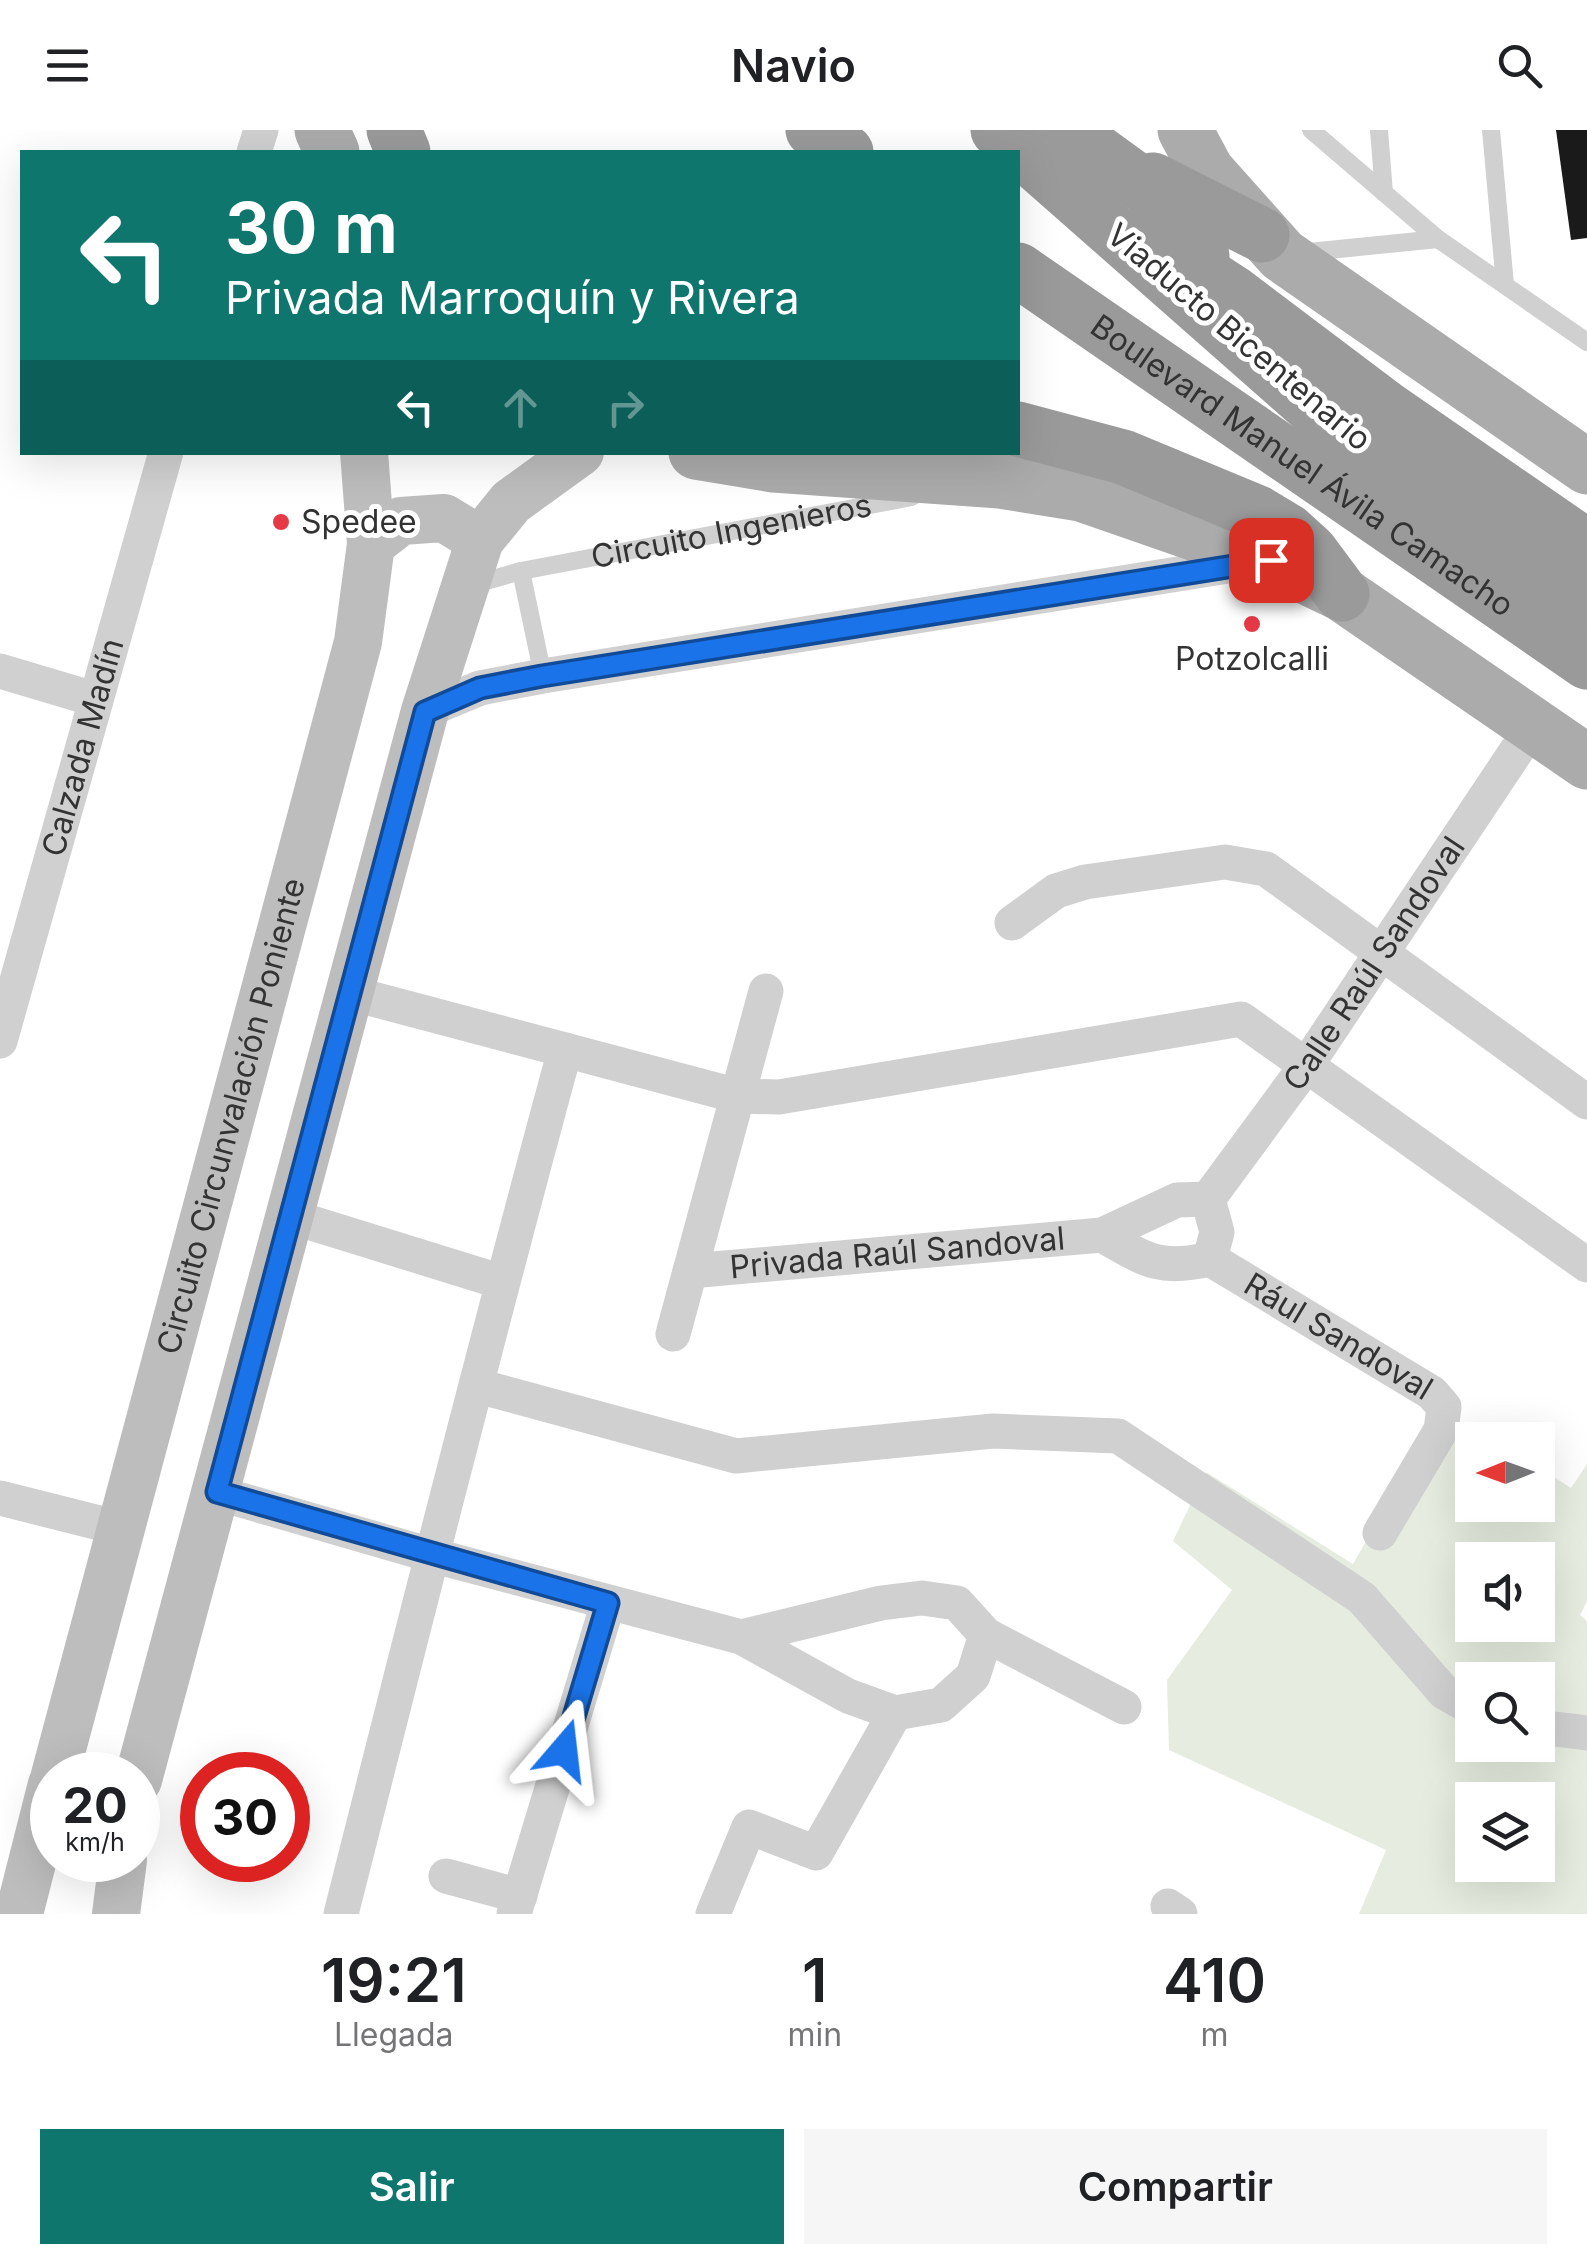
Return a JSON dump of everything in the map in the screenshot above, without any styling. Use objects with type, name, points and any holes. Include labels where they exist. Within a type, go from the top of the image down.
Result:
[{"type":"highway","points":[[813,130],[843,150]]},
{"type":"highway","points":[[982,130],[1012,150]]},
{"type":"highway","name":"Viaducto Bicentenario","points":[[998,130],[1316,410],[1587,601]]},
{"type":"highway","points":[[1066,130],[1151,191],[1232,292]]},
{"type":"highway","points":[[1085,130],[1157,182],[1272,245]]},
{"type":"highway","points":[[1020,155],[1232,292],[1387,409],[1587,547]]},
{"type":"highway","name":"Boulevard Manuel Ávila Camacho","points":[[1020,271],[1587,662]]},
{"type":"highway","points":[[1020,431],[1124,457],[1258,513],[1288,531],[1310,551],[1342,594]]},
{"type":"main road","points":[[1184,130],[1207,171],[1272,245],[1587,467]]},
{"type":"main road","name":"Circuito Circunvalación Poniente","points":[[61,1752],[358,642],[370,544],[364,455]]},
{"type":"main road","points":[[146,1752],[425,712],[462,588],[480,540],[511,502],[576,455]]},
{"type":"main road","points":[[714,455],[774,465],[1000,480],[1081,494],[1271,560],[1342,594],[1587,762]]},
{"type":"main road","points":[[370,544],[401,521],[444,518],[480,540]]},
{"type":"main road","points":[[19,1914],[30,1871]]},
{"type":"main road","points":[[116,1914],[121,1882]]},
{"type":"street","name":"Calzada Madín","points":[[0,1040],[165,455]]},
{"type":"street","points":[[425,712],[480,688],[542,676],[1271,560]]},
{"type":"street","points":[[0,671],[94,699]]},
{"type":"street","name":"Calle Raúl Sandoval","points":[[1208,1199],[1306,1066],[1533,726]]},
{"type":"street","points":[[1012,923],[1056,891],[1085,882],[1225,862],[1266,869],[1587,1102]]},
{"type":"street","name":"Privada Raúl Sandoval","points":[[673,1334],[766,992]]},
{"type":"street","points":[[350,994],[738,1096],[779,1097],[1240,1018],[1587,1265]]},
{"type":"street","points":[[341,1914],[565,1050]]},
{"type":"street","points":[[1208,1199],[1217,1232],[1210,1258],[1178,1266],[1142,1258],[1102,1235],[1177,1200],[1208,1199]]},
{"type":"street","points":[[289,1216],[502,1282]]},
{"type":"street","name":"Privada Raúl Sandoval","points":[[690,1271],[1102,1235]]},
{"type":"street","name":"Rául Sandoval","points":[[1210,1258],[1432,1393],[1444,1407],[1441,1430],[1380,1533]]},
{"type":"street","points":[[478,1386],[736,1456],[993,1431],[1118,1436],[1362,1598],[1444,1692],[1455,1698]]},
{"type":"street","points":[[217,1492],[431,1555],[741,1638],[848,1696],[895,1713],[940,1705],[973,1676],[986,1635]]},
{"type":"street","points":[[0,1498],[119,1528]]},
{"type":"street","points":[[741,1638],[881,1603],[922,1598],[957,1603],[986,1635],[1124,1708]]},
{"type":"street","points":[[446,1876],[517,1905],[608,1603]]},
{"type":"street","points":[[714,1914],[749,1827],[816,1853],[895,1713]]},
{"type":"street","points":[[1555,1730],[1587,1734]]},
{"type":"lane","points":[[1311,130],[1438,239],[1587,342]]},
{"type":"lane","points":[[1379,130],[1384,193]]},
{"type":"lane","points":[[1491,130],[1505,285]]},
{"type":"lane","points":[[1272,245],[1438,239]]},
{"type":"lane","name":"Circuito Ingenieros","points":[[462,588],[521,571],[1000,480]]},
{"type":"lane","points":[[521,571],[542,676]]},
{"type":"shaded area","points":[[1455,1431],[1455,1522],[1555,1522],[1555,1478],[1571,1488],[1587,1464],[1587,1601],[1580,1615],[1587,1621],[1587,1914],[1359,1914],[1386,1850],[1169,1750],[1167,1680],[1232,1590],[1173,1541],[1206,1472],[1353,1564],[1427,1435]]},
{"type":"building","points":[[1556,130],[1587,130],[1587,238],[1571,240]]},
{"type":"place","name":"Spedee","points":[[281,522]]},
{"type":"place","name":"Potzolcalli","points":[[1252,624]]},
{"type":"route","points":[[564,1750],[608,1603],[217,1492],[425,712],[480,688],[542,676],[1271,560]]}]
